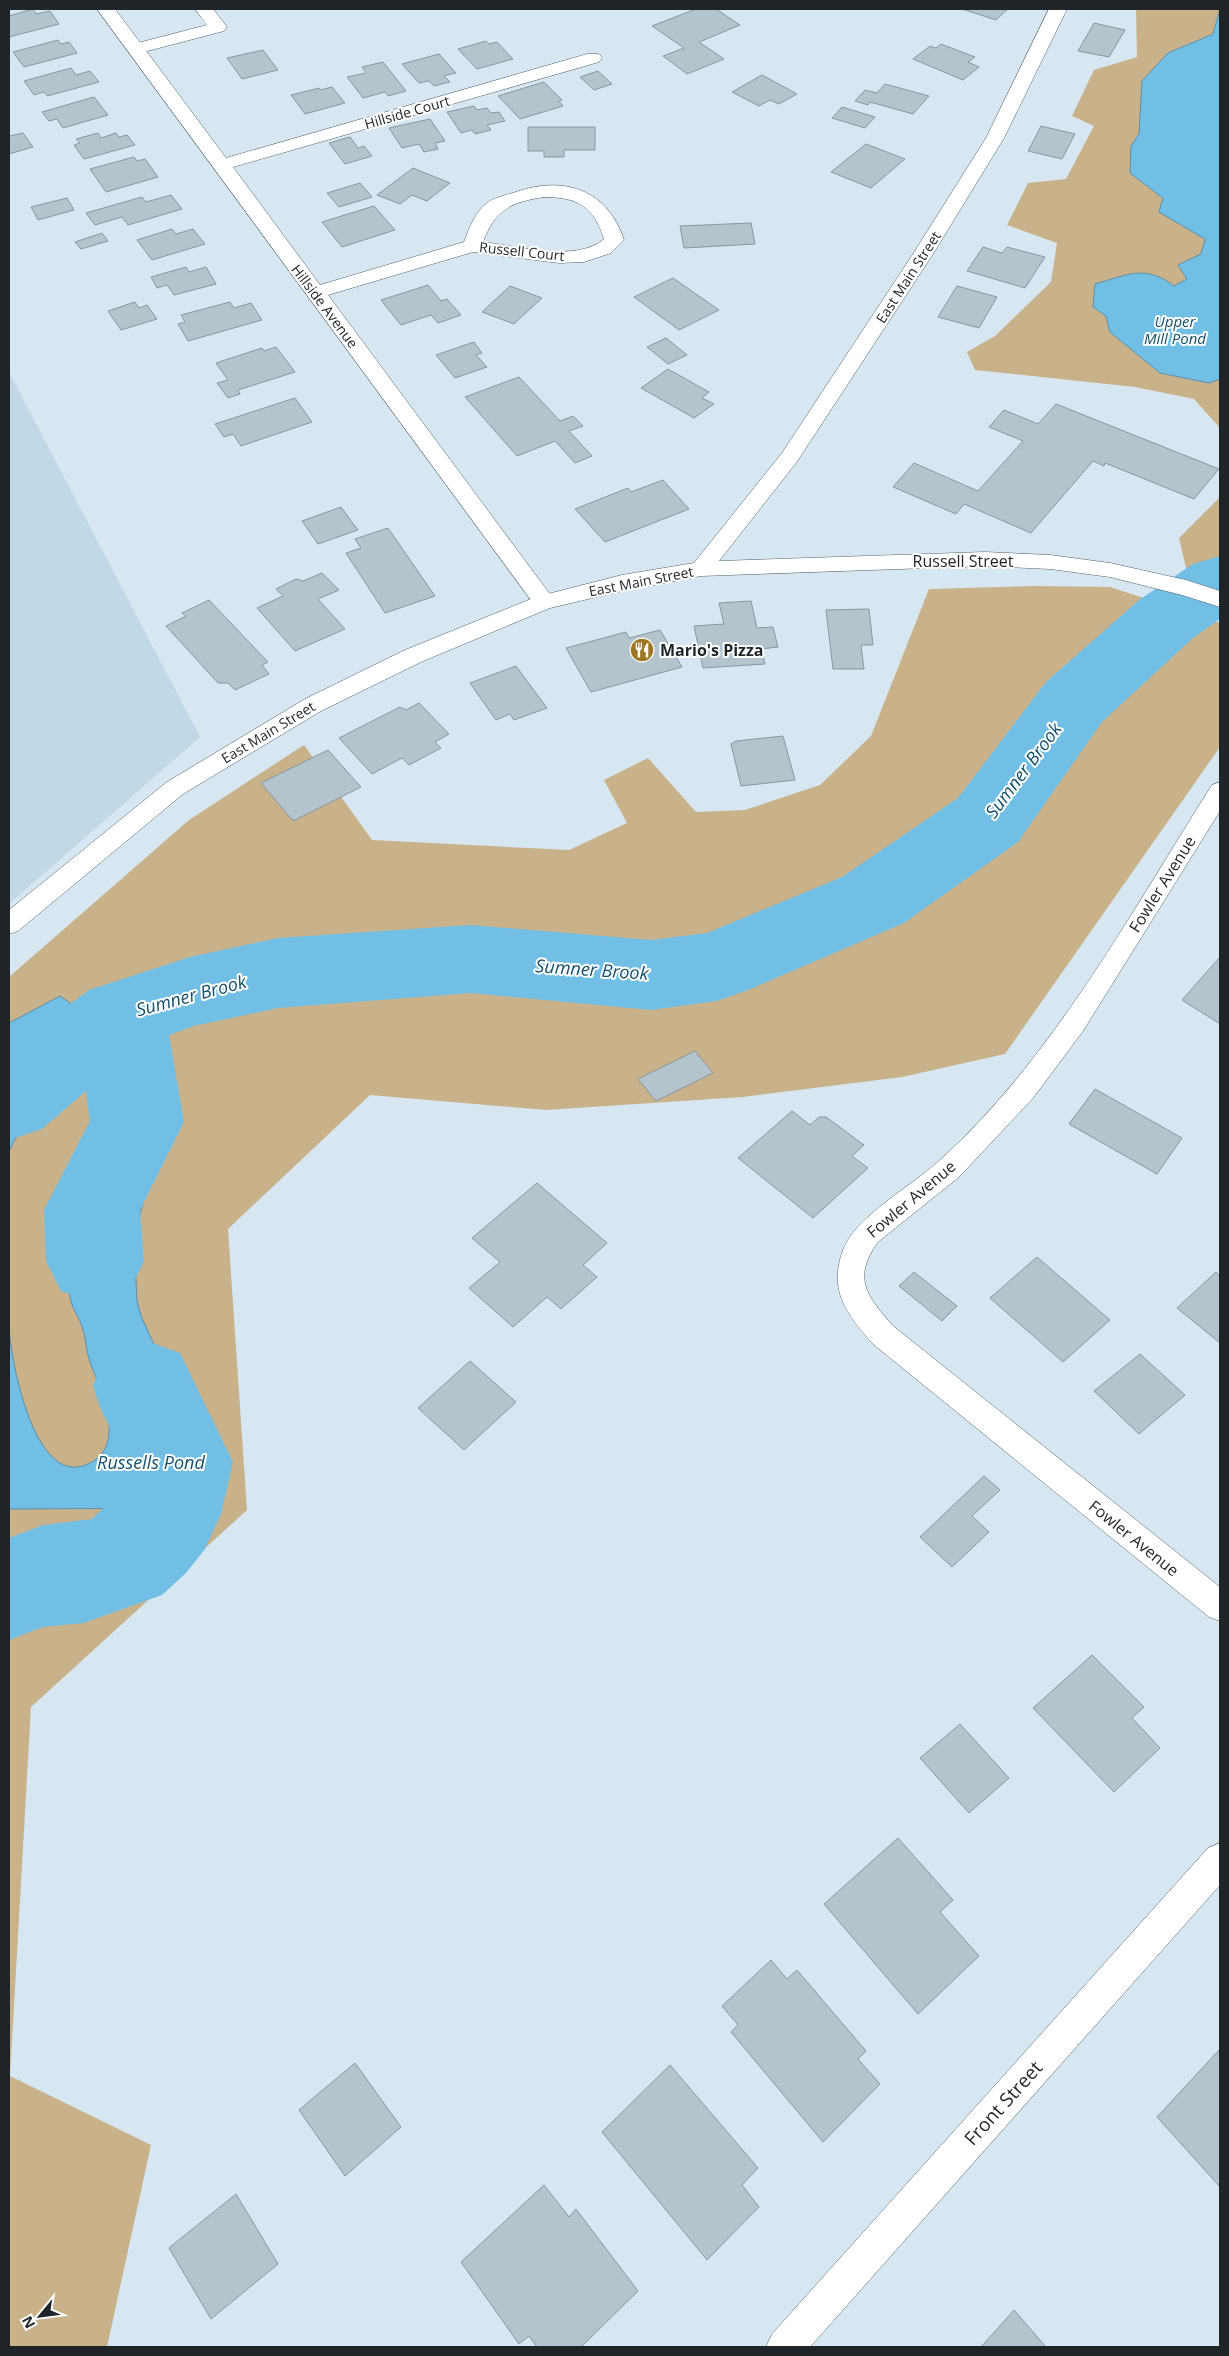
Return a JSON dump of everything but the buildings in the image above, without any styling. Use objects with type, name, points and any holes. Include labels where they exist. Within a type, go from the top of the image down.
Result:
[{"type":"street","name":"Hillside Avenue","points":[[106,9],[544,602]]},
{"type":"street","points":[[136,49],[218,27],[204,9]]},
{"type":"street","name":"East Main Street","points":[[9,924],[175,788],[304,710],[413,656],[544,602],[622,583],[701,569],[789,458],[923,254],[995,138],[1058,9]]},
{"type":"street","name":"Hillside Court","points":[[220,165],[593,58]]},
{"type":"street","name":"Russell Court","points":[[315,293],[472,246],[559,257],[584,256],[604,249],[614,240],[612,228],[602,212],[589,199],[573,193],[544,190],[519,196],[493,207],[482,222],[472,246]]},
{"type":"street","name":"Russell Street","points":[[701,569],[985,559],[1050,562],[1110,570],[1186,588],[1220,599]]},
{"type":"street","name":"Fowler Avenue","points":[[1220,791],[1074,1024],[1024,1090],[949,1169],[868,1234],[857,1249],[851,1270],[852,1290],[859,1307],[883,1335],[1220,1606]]},
{"type":"street","name":"Front Street","points":[[785,2347],[1220,1860]]},
{"type":"shaded area","points":[[1136,9],[1220,9],[1220,428],[1194,399],[1135,387],[975,370],[967,352],[995,336],[1051,282],[1057,243],[1007,225],[1028,183],[1066,179],[1094,126],[1072,116],[1094,70],[1137,57]]},
{"type":"shaded area","points":[[9,372],[200,737],[9,904]]},
{"type":"shaded area","points":[[1220,497],[1220,578],[1187,572],[1179,538]]},
{"type":"shaded area","points":[[1036,586],[1110,587],[1220,623],[1220,747],[1005,1054],[902,1077],[743,1097],[546,1110],[370,1095],[228,1229],[247,1510],[31,1707],[10,2076],[151,2145],[107,2347],[9,2347],[9,977],[189,820],[304,745],[372,840],[569,850],[627,823],[604,780],[648,758],[696,812],[745,810],[820,785],[871,736],[929,589]]},
{"type":"water","name":"Upper Mill Pond","points":[[1220,9],[1220,379],[1209,383],[1160,373],[1110,332],[1106,316],[1093,307],[1095,284],[1126,275],[1145,273],[1164,279],[1174,286],[1187,279],[1178,265],[1201,254],[1205,239],[1159,212],[1163,198],[1130,173],[1131,146],[1139,134],[1142,81],[1168,53],[1213,34]]},
{"type":"water","points":[[60,996],[77,1008],[91,1023],[90,1062],[85,1073],[65,1086],[39,1109],[15,1139],[9,1151],[9,1023]]},
{"type":"water","name":"Russells Pond","points":[[123,1138],[146,1143],[150,1152],[145,1194],[134,1238],[137,1301],[141,1316],[188,1419],[199,1468],[198,1508],[9,1509],[9,1327],[15,1367],[30,1420],[41,1443],[55,1460],[72,1467],[92,1462],[102,1454],[107,1444],[108,1413],[90,1362],[81,1323],[72,1304],[69,1290],[75,1257],[73,1227],[78,1208],[88,1182],[101,1157],[113,1142]]},
{"type":"waterway","name":"Sumner Brook","points":[[121,1015],[190,992],[278,973],[471,959],[651,975],[717,966],[873,900],[988,820],[1074,702],[1166,619],[1220,582]]},
{"type":"waterway","name":"Sumner Brook","points":[[9,1102],[71,1051],[121,1015]]},
{"type":"waterway","points":[[95,1261],[92,1210],[137,1122],[121,1015]]},
{"type":"waterway","points":[[9,1589],[43,1576],[84,1572],[124,1559],[148,1538],[168,1514],[181,1462],[151,1407],[144,1385]]},
{"type":"place","name":"Mario's Pizza","points":[[642,650]]}]
